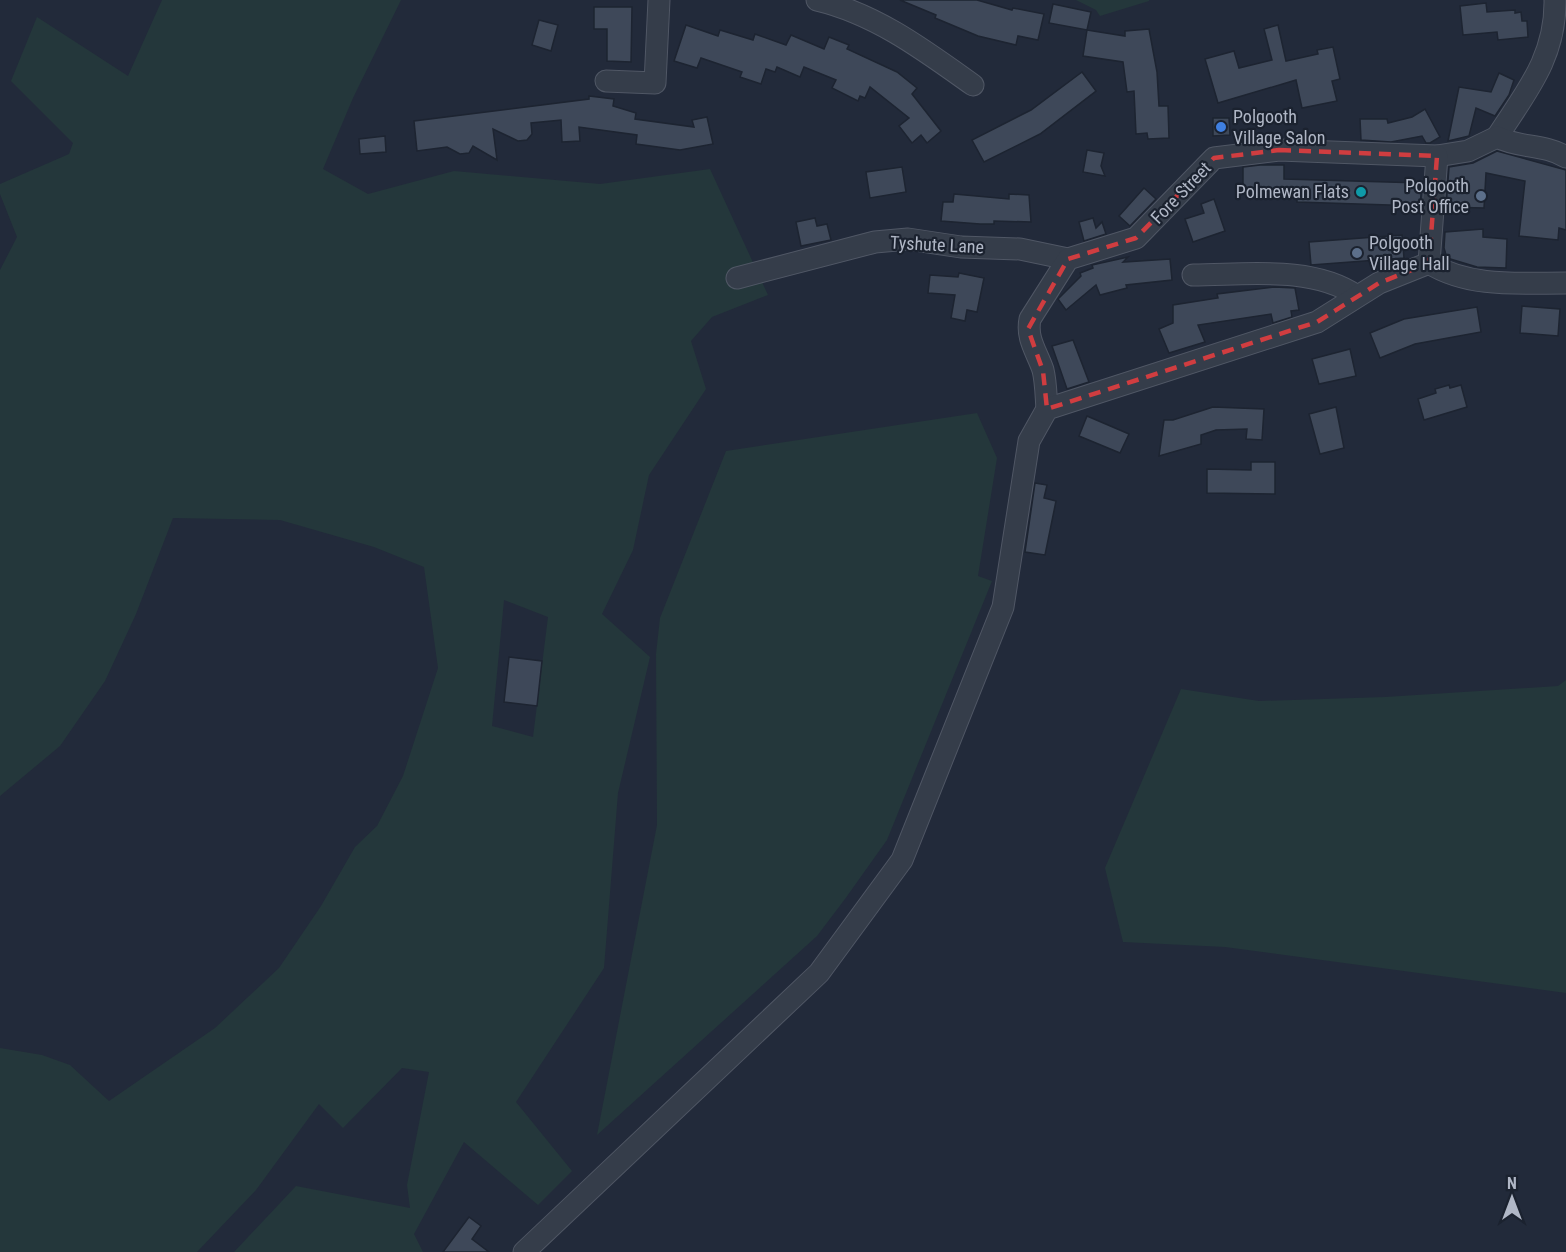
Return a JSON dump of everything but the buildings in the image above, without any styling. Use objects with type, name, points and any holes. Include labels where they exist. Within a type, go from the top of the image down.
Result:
[{"type":"street","points":[[606,81],[655,83],[658,0]]},
{"type":"street","points":[[817,0],[845,7],[882,24],[974,85]]},
{"type":"street","points":[[1559,9],[1545,62],[1497,137],[1508,143],[1533,147],[1566,157]]},
{"type":"street","name":"Fore Street","points":[[1068,258],[1136,238],[1214,158],[1279,150],[1437,156],[1468,151],[1497,137]]},
{"type":"street","points":[[1429,263],[1437,156]]},
{"type":"street","name":"Tyshute Lane","points":[[737,278],[875,242],[909,239],[961,247],[1020,249],[1068,258]]},
{"type":"street","points":[[524,1252],[819,973],[902,860],[1003,607],[1029,441],[1047,409],[1043,371],[1032,346],[1028,329],[1030,319],[1068,258]]},
{"type":"street","points":[[1047,409],[1317,322],[1379,283],[1429,263],[1448,273],[1500,283],[1566,283]]},
{"type":"street","points":[[1193,275],[1262,274],[1308,278],[1346,288],[1357,296]]},
{"type":"highlighted area","points":[[1279,150],[1437,156],[1429,263],[1379,283],[1317,322],[1047,409],[1043,371],[1028,329],[1068,259],[1136,238],[1214,158]]},
{"type":"green space","points":[[162,0],[401,0],[353,98],[323,169],[368,194],[454,171],[600,184],[710,169],[768,295],[712,317],[691,341],[706,389],[649,475],[633,550],[602,614],[650,657],[618,793],[604,968],[516,1102],[572,1171],[538,1205],[464,1142],[414,1234],[423,1252],[234,1252],[296,1186],[410,1208],[407,1185],[429,1072],[402,1068],[343,1128],[319,1104],[256,1190],[197,1252],[0,1252],[0,1048],[42,1055],[70,1065],[109,1101],[215,1028],[279,968],[321,906],[355,847],[377,826],[403,776],[438,668],[424,567],[374,547],[280,520],[173,518],[136,614],[105,681],[60,746],[0,796],[0,270],[17,237],[0,194],[0,184],[69,154],[73,143],[11,81],[37,17],[128,76]],"holes":[[[504,600],[548,617],[533,737],[492,726]]]},
{"type":"green space","points":[[1076,0],[1149,1],[1100,16],[1096,10]]},
{"type":"green space","points":[[977,413],[997,458],[978,576],[992,581],[887,840],[817,936],[597,1135],[657,825],[656,654],[660,618],[726,451]]},
{"type":"green space","points":[[1566,680],[1566,993],[1225,947],[1123,942],[1105,868],[1181,689],[1259,701],[1385,697],[1558,686]]},
{"type":"place","name":"Polgooth Village Salon","points":[[1221,127]]},
{"type":"place","name":"Polmewan Flats","points":[[1361,192]]},
{"type":"place","name":"Polgooth Post Office","points":[[1481,196]]},
{"type":"place","name":"Polgooth Village Hall","points":[[1357,253]]}]
